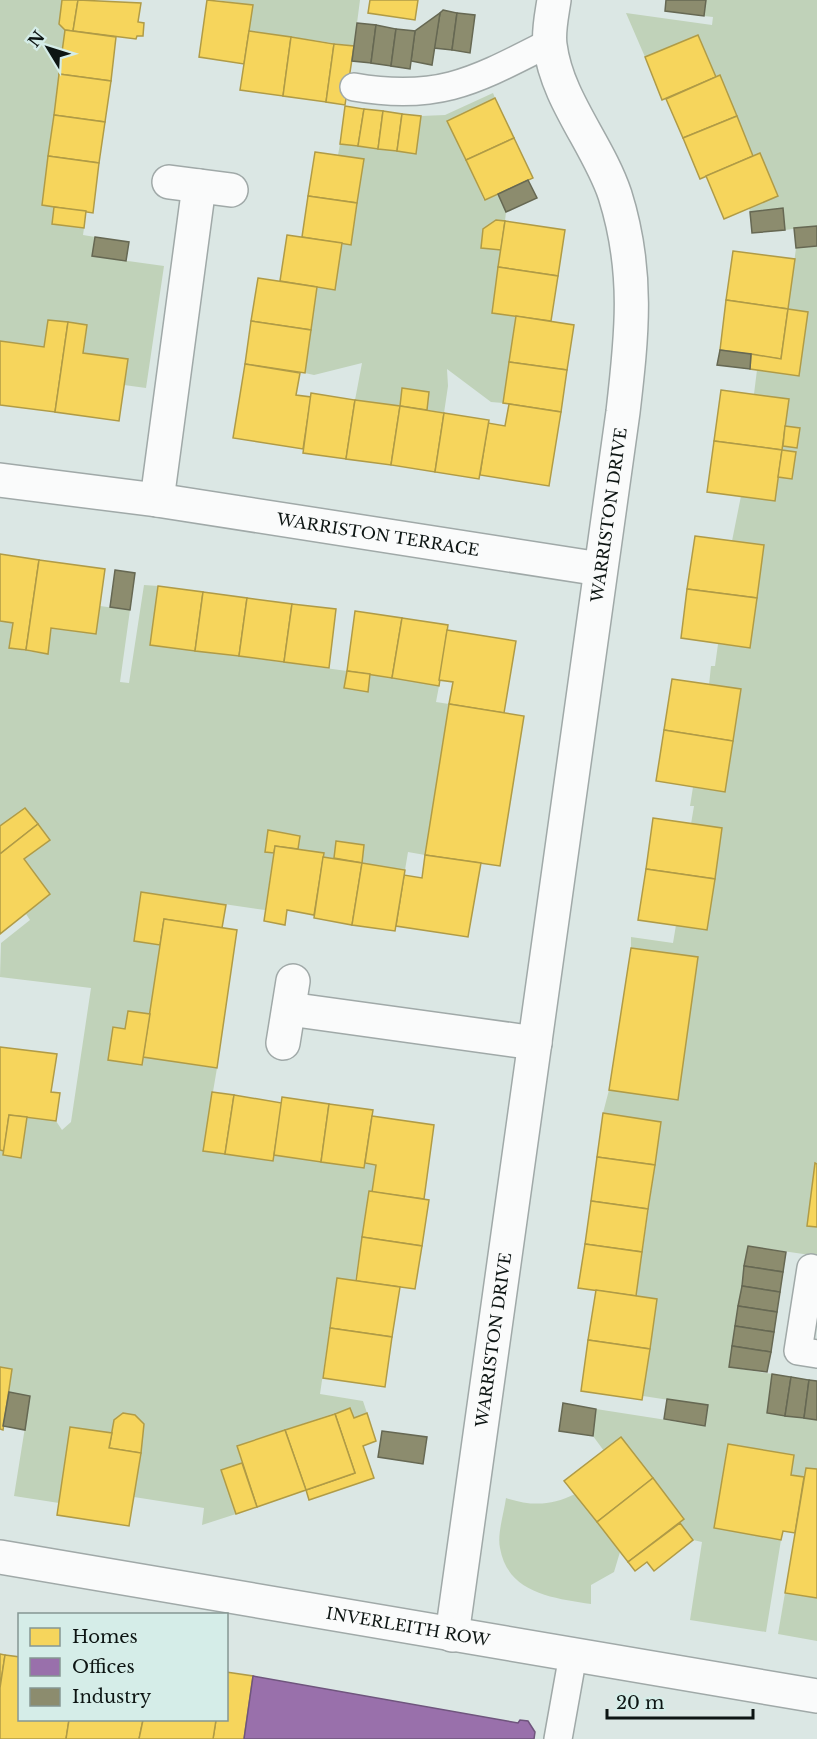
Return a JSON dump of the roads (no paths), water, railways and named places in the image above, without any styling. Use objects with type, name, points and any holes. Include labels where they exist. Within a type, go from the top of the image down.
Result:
[{"type":"street","name":"WARRISTON DRIVE","points":[[452,1635],[626,392],[633,321],[633,285],[623,222],[614,192],[590,138],[564,92],[554,67],[549,43],[554,0]]},
{"type":"street","points":[[158,500],[200,186]]},
{"type":"street","name":"WARRISTON TERRACE","points":[[0,480],[158,500],[600,569]]},
{"type":"street","points":[[283,1043],[291,995],[535,1043]]},
{"type":"street","name":"INVERLEITH ROW","points":[[0,1557],[817,1695]]},
{"type":"lane","points":[[354,87],[410,93],[441,89],[477,80],[549,43]]},
{"type":"lane","points":[[810,1268],[798,1351],[817,1354]]},
{"type":"lane","points":[[558,1739],[573,1655]]}]
